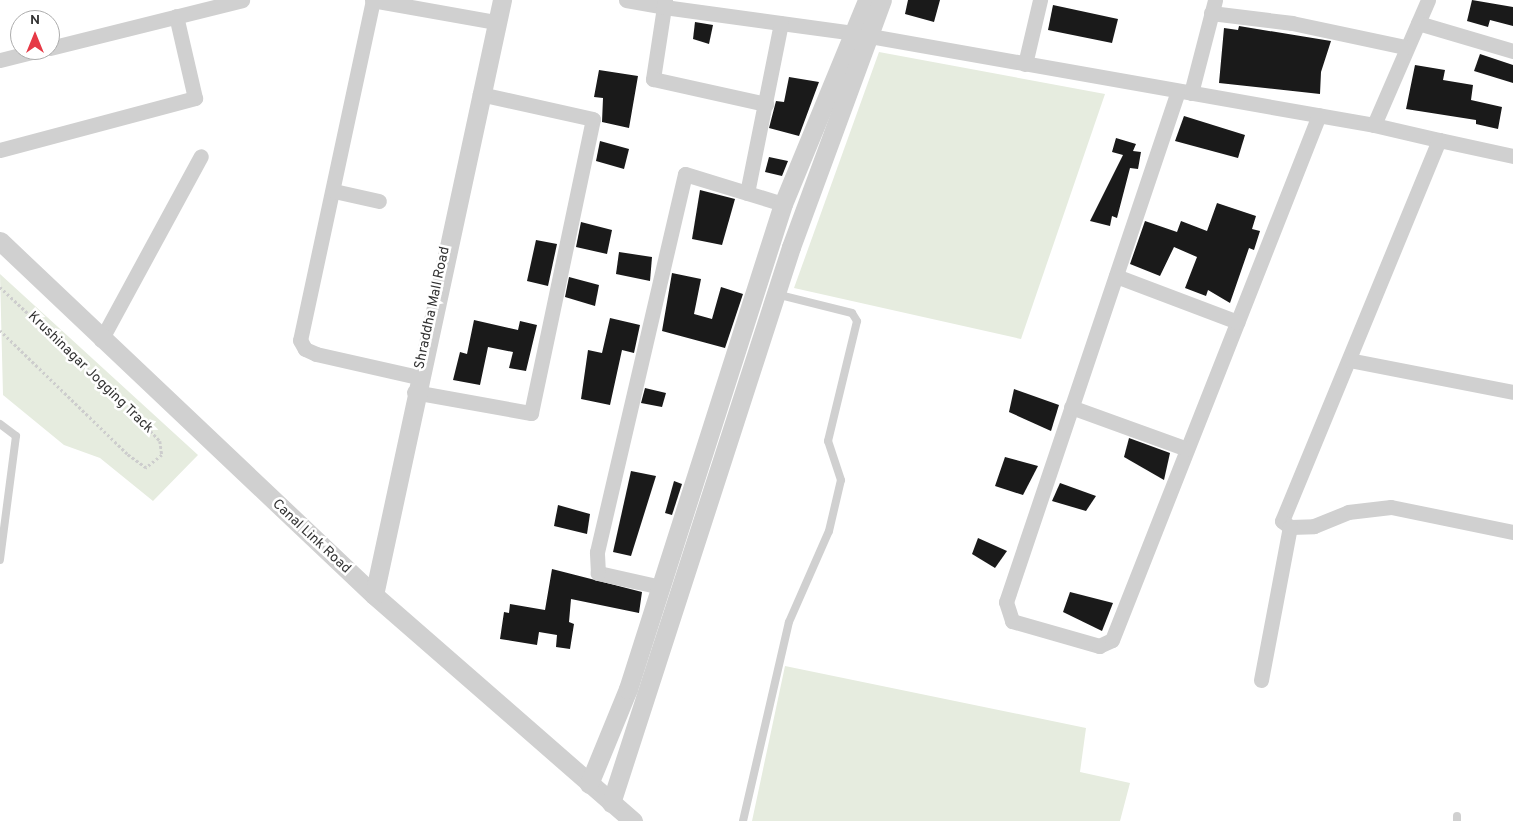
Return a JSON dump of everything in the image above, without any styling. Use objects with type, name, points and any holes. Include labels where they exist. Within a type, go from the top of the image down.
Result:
[{"type":"street","points":[[60,45],[242,0]]},
{"type":"street","points":[[480,94],[593,119],[530,413],[416,385],[316,354],[305,349],[300,340],[334,191],[373,0],[496,22]]},
{"type":"street","name":"Shraddha Mall Road","points":[[374,595],[416,385],[502,0]]},
{"type":"street","points":[[626,0],[665,3],[861,35],[1319,115],[1374,125],[1513,156]]},
{"type":"street","points":[[612,803],[861,35],[867,0]]},
{"type":"street","points":[[590,784],[628,689],[783,204],[861,35],[882,0]]},
{"type":"street","points":[[1025,64],[1040,0]]},
{"type":"street","points":[[1374,125],[1405,47],[1428,0]]},
{"type":"street","points":[[665,3],[654,79],[766,104]]},
{"type":"street","points":[[1319,115],[1112,640],[1099,646],[1036,630],[1012,621],[1006,602],[1116,276],[1184,92],[1213,6],[1405,47]]},
{"type":"street","points":[[0,150],[195,98],[176,16]]},
{"type":"street","points":[[747,193],[781,23]]},
{"type":"street","points":[[1418,23],[1513,51]]},
{"type":"street","points":[[1439,140],[1282,522],[1290,527],[1314,526],[1372,507],[1391,507],[1513,532]]},
{"type":"street","points":[[101,340],[201,156]]},
{"type":"street","points":[[661,586],[598,573],[597,552],[685,174],[783,204]]},
{"type":"street","points":[[334,191],[379,201]]},
{"type":"street","name":"Canal Link Road","points":[[0,241],[101,340],[374,595],[633,821]]},
{"type":"street","points":[[1116,276],[1238,322]]},
{"type":"street","points":[[1349,360],[1513,392]]},
{"type":"street","points":[[1071,406],[1187,448]]},
{"type":"street","points":[[1261,680],[1290,527]]},
{"type":"lane","points":[[743,821],[789,622],[829,531],[841,480],[828,441],[857,322],[852,313],[776,294]]},
{"type":"lane","points":[[0,424],[16,436],[0,560]]},
{"type":"path","name":"Krushinagar Jogging Track","points":[[0,287],[148,428],[160,441],[162,456],[146,468],[127,454],[0,331]]},
{"type":"shaded area","points":[[879,52],[1105,94],[1021,339],[794,288]]},
{"type":"shaded area","points":[[0,274],[198,455],[153,501],[100,458],[64,445],[3,395]]},
{"type":"shaded area","points":[[785,666],[1086,728],[1080,772],[1130,783],[1120,821],[752,821]]},
{"type":"building","points":[[908,0],[940,0],[934,22],[905,14]]},
{"type":"building","points":[[1472,0],[1513,7],[1513,26],[1490,20],[1488,27],[1467,21]]},
{"type":"building","points":[[1053,5],[1118,19],[1112,43],[1048,30]]},
{"type":"building","points":[[695,22],[713,25],[709,44],[693,39]]},
{"type":"building","points":[[1239,26],[1331,41],[1321,72],[1320,94],[1219,83],[1224,28],[1238,30]]},
{"type":"building","points":[[1480,54],[1513,65],[1513,83],[1474,71]]},
{"type":"building","points":[[1415,65],[1445,70],[1443,80],[1473,85],[1471,100],[1502,107],[1498,129],[1476,124],[1476,120],[1406,109]]},
{"type":"building","points":[[599,70],[638,76],[629,128],[602,122],[603,98],[594,97]]},
{"type":"building","points":[[789,77],[819,82],[799,136],[769,128],[776,101],[784,102]]},
{"type":"building","points":[[1184,116],[1245,135],[1238,158],[1175,141]]},
{"type":"building","points":[[1116,138],[1136,144],[1133,151],[1141,152],[1138,169],[1130,168],[1117,218],[1112,216],[1110,226],[1090,221],[1123,155],[1112,152]]},
{"type":"building","points":[[600,141],[629,149],[624,169],[596,161]]},
{"type":"building","points":[[769,157],[788,161],[782,176],[765,172]]},
{"type":"building","points":[[700,190],[735,199],[722,245],[692,239]]},
{"type":"building","points":[[1217,203],[1256,216],[1252,229],[1260,231],[1254,250],[1249,248],[1230,303],[1208,290],[1206,296],[1185,288],[1197,257],[1174,247],[1160,276],[1130,264],[1145,221],[1177,232],[1181,221],[1207,231]]},
{"type":"building","points":[[581,222],[612,230],[607,254],[576,247]]},
{"type":"building","points":[[536,240],[557,244],[548,286],[527,281]]},
{"type":"building","points":[[619,252],[652,257],[650,281],[616,274]]},
{"type":"building","points":[[672,273],[701,279],[694,314],[712,319],[721,287],[743,294],[725,348],[662,331]]},
{"type":"building","points":[[569,277],[599,285],[595,306],[565,297]]},
{"type":"building","points":[[610,318],[640,325],[634,353],[622,350],[610,405],[581,399],[588,350],[602,353]]},
{"type":"building","points":[[474,320],[518,330],[520,321],[537,325],[526,371],[509,368],[513,352],[488,347],[480,385],[453,380],[460,352],[467,354]]},
{"type":"building","points":[[645,388],[666,393],[662,407],[641,403]]},
{"type":"building","points":[[1014,389],[1059,405],[1051,431],[1009,412]]},
{"type":"building","points":[[1129,438],[1170,453],[1164,480],[1124,457]]},
{"type":"building","points":[[1005,457],[1038,466],[1023,495],[995,486]]},
{"type":"building","points":[[631,471],[656,476],[631,556],[613,552]]},
{"type":"building","points":[[674,481],[682,484],[672,515],[665,513]]},
{"type":"building","points":[[1060,483],[1096,496],[1086,511],[1052,501]]},
{"type":"building","points":[[558,505],[590,514],[587,534],[554,526]]},
{"type":"building","points":[[978,538],[1007,551],[995,568],[972,554]]},
{"type":"building","points":[[552,569],[642,592],[639,613],[571,599],[569,622],[574,624],[570,649],[556,647],[557,635],[539,632],[537,645],[500,639],[504,612],[509,613],[510,604],[545,610]]},
{"type":"building","points":[[1070,592],[1113,603],[1102,631],[1063,612]]}]
